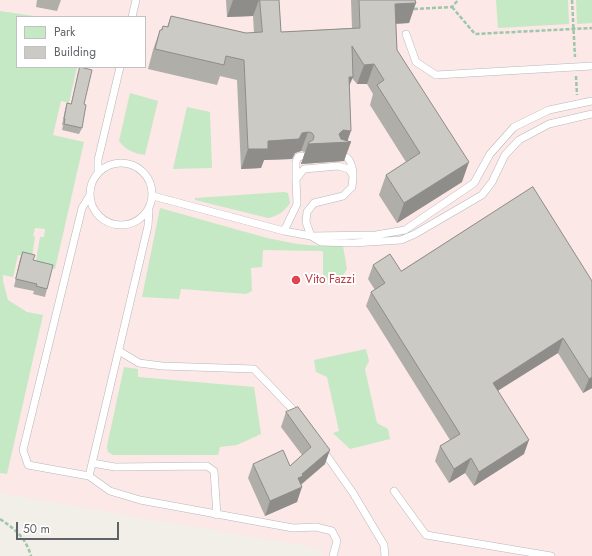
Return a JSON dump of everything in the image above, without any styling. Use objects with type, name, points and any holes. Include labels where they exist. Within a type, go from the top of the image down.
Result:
[{"type":"lane","points":[[132,16],[136,0]]},
{"type":"lane","points":[[406,34],[416,62],[436,75],[592,66]]},
{"type":"lane","points":[[98,172],[98,160],[120,68]]},
{"type":"lane","points":[[153,196],[284,231],[311,236],[376,235],[405,230],[474,183],[490,154],[514,127],[549,110],[592,101]]},
{"type":"lane","points":[[336,154],[344,155],[348,158],[353,167],[352,188],[344,196],[314,203],[307,212],[306,222],[311,236],[321,242],[353,243],[401,240],[416,234],[482,195],[492,182],[505,155],[519,140],[549,124],[592,114]]},
{"type":"lane","points":[[284,231],[297,204],[296,162],[298,157],[302,156]]},
{"type":"lane","points":[[89,476],[148,226],[149,210],[153,196],[151,185],[146,175],[138,168],[128,163],[118,163],[107,166],[98,172],[94,179],[90,195],[82,208],[23,450],[28,464],[89,476],[110,491],[140,500],[293,528],[316,527],[332,530],[337,541],[333,556]]},
{"type":"lane","points":[[296,178],[304,169],[338,166],[349,169],[353,176]]},
{"type":"lane","points":[[90,195],[96,214],[104,221],[114,225],[124,226],[134,223],[142,218],[149,210]]},
{"type":"lane","points":[[119,351],[139,363],[162,366],[254,368],[305,424]]},
{"type":"lane","points":[[318,443],[354,493],[384,545],[385,556]]},
{"type":"lane","points":[[92,463],[114,467],[207,466],[214,471],[217,515]]},
{"type":"lane","points":[[394,491],[426,535],[551,556]]},
{"type":"path","points":[[414,9],[452,7],[458,0]]},
{"type":"path","points":[[452,7],[475,34],[592,28]]},
{"type":"path","points":[[0,519],[17,531],[25,542],[31,556]]},
{"type":"shaded area","name":"Vito Fazzi","points":[[0,0],[592,0],[592,556],[322,556],[324,549],[0,493]]},
{"type":"green space","points":[[496,0],[568,0],[569,24],[498,28]]},
{"type":"green space","points":[[576,0],[592,0],[592,23],[577,24]]},
{"type":"green space","points":[[0,11],[34,16],[16,16],[16,68],[77,68],[69,103],[61,101],[53,135],[84,142],[55,269],[35,266],[40,237],[44,237],[45,229],[35,228],[32,258],[18,255],[13,277],[3,275],[8,300],[27,312],[43,315],[7,474],[0,473]]},
{"type":"green space","points":[[130,93],[158,101],[145,155],[130,151],[119,141]]},
{"type":"green space","points":[[187,107],[210,112],[212,168],[173,169]]},
{"type":"green space","points":[[284,192],[288,193],[290,203],[280,213],[268,218],[195,200],[195,198]]},
{"type":"green space","points":[[160,208],[267,238],[297,244],[343,246],[347,269],[338,284],[323,279],[323,251],[263,250],[262,267],[251,268],[252,291],[246,294],[181,289],[179,299],[142,297]]},
{"type":"green space","points":[[366,349],[369,361],[365,369],[377,423],[388,429],[390,439],[350,449],[333,433],[339,431],[327,377],[316,372],[314,360]]},
{"type":"green space","points":[[124,367],[138,369],[138,377],[254,387],[261,434],[237,445],[220,447],[218,455],[113,455],[108,452],[107,446]]},
{"type":"building","points":[[260,0],[279,0],[281,32],[360,28],[359,0],[415,0],[416,3],[395,4],[397,50],[469,162],[404,203],[386,175],[420,153],[377,85],[384,80],[374,64],[364,65],[352,46],[353,77],[349,77],[351,131],[343,130],[339,134],[341,139],[351,142],[308,144],[313,140],[314,136],[312,133],[308,132],[302,133],[299,139],[268,141],[268,149],[248,149],[244,60],[226,56],[224,65],[155,49],[160,30],[162,30],[163,26],[168,27],[171,16],[246,33],[262,32]]},
{"type":"building","points":[[80,68],[92,70],[84,104],[86,105],[82,128],[64,124],[67,103],[71,104]]},
{"type":"building","points":[[533,187],[592,281],[592,377],[589,379],[563,338],[493,383],[529,440],[479,472],[471,458],[454,469],[440,446],[460,434],[371,292],[385,283],[373,265],[390,254],[401,271]]},
{"type":"building","points":[[23,252],[35,255],[33,260],[53,265],[47,289],[36,286],[37,284],[16,279]]},
{"type":"building","points":[[298,407],[330,450],[302,474],[303,476],[298,478],[302,487],[270,501],[253,464],[283,450],[290,466],[311,447],[286,412]]},
{"type":"place","name":"Vito Fazzi","points":[[296,280]]}]
